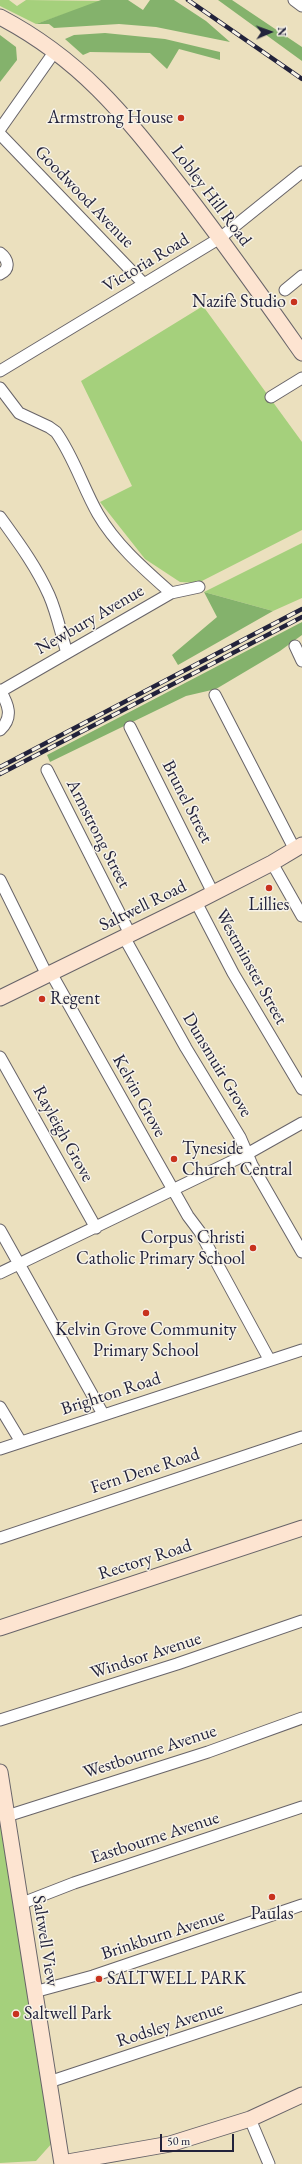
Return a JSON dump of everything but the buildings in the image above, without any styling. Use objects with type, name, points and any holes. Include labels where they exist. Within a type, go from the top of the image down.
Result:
[{"type":"street","points":[[294,0],[302,6]]},
{"type":"street","name":"Lobley Hill Road","points":[[0,17],[55,51],[88,78],[128,120],[220,238],[302,353]]},
{"type":"street","points":[[0,129],[55,51]]},
{"type":"street","name":"Goodwood Avenue","points":[[0,134],[144,284]]},
{"type":"street","name":"Victoria Road","points":[[0,371],[220,238],[302,172]]},
{"type":"street","points":[[0,253],[7,259],[8,265],[6,270],[0,274]]},
{"type":"street","points":[[285,290],[302,276]]},
{"type":"street","points":[[271,397],[302,378]]},
{"type":"street","points":[[0,388],[19,413],[49,427],[56,432],[98,514],[108,529],[129,554],[171,593]]},
{"type":"street","points":[[0,517],[39,575],[49,596],[67,653]]},
{"type":"street","name":"Newbury Avenue","points":[[0,690],[171,593],[199,587]]},
{"type":"street","points":[[295,646],[302,661]]},
{"type":"street","points":[[0,690],[7,703],[9,711],[6,722],[0,730]]},
{"type":"street","points":[[215,695],[298,848]]},
{"type":"street","name":"Brunel Street","points":[[130,727],[213,893]]},
{"type":"street","name":"Armstrong Street","points":[[46,770],[127,936]]},
{"type":"street","name":"Saltwell Road","points":[[0,998],[196,902],[298,848]]},
{"type":"street","points":[[272,863],[302,916]]},
{"type":"street","name":"Kelvin Grove","points":[[0,880],[49,974],[173,1190],[200,1232],[269,1359]]},
{"type":"street","name":"Westminster Street","points":[[196,902],[233,973],[302,1089]]},
{"type":"street","name":"Dunsmuir Grove","points":[[127,936],[182,1041],[240,1137],[247,1154],[302,1252]]},
{"type":"street","name":"Rayleigh Grove","points":[[0,1057],[96,1228]]},
{"type":"street","points":[[0,1273],[20,1266],[247,1154],[302,1123]]},
{"type":"street","points":[[0,1230],[103,1414]]},
{"type":"street","name":"Brighton Road","points":[[0,1448],[269,1359],[302,1350]]},
{"type":"street","points":[[0,1406],[21,1442]]},
{"type":"street","name":"Fern Dene Road","points":[[0,1538],[302,1437]]},
{"type":"street","name":"Rectory Road","points":[[0,1628],[302,1528]]},
{"type":"street","name":"Windsor Avenue","points":[[0,1720],[177,1664],[302,1621]]},
{"type":"street","name":"Westbourne Avenue","points":[[7,1816],[208,1752],[302,1718]]},
{"type":"street","name":"Saltwell View","points":[[0,1772],[49,2082],[59,2164]]},
{"type":"street","name":"Eastbourne Avenue","points":[[20,1904],[74,1883],[302,1808]]},
{"type":"street","name":"Brinkburn Avenue","points":[[34,1992],[93,1976],[302,1905]]},
{"type":"street","name":"Rodsley Avenue","points":[[49,2082],[302,1998]]},
{"type":"street","points":[[59,2164],[170,2144],[250,2119],[302,2095]]},
{"type":"street","points":[[250,2119],[269,2164]]},
{"type":"green space","points":[[0,0],[9,0],[17,6],[26,0],[102,1],[36,24],[0,6]]},
{"type":"green space","points":[[101,0],[128,0],[143,10],[150,0],[174,0],[206,21],[230,42],[156,27],[119,24],[54,28],[49,24],[36,24]]},
{"type":"green space","points":[[218,0],[232,0],[302,47],[302,61]]},
{"type":"green space","points":[[105,33],[165,39],[220,52],[220,60],[179,49],[167,69],[150,53],[90,52],[83,55],[65,39],[74,35]]},
{"type":"green space","points":[[0,35],[16,47],[17,60],[0,82]]},
{"type":"green space","points":[[203,306],[302,442],[302,530],[198,583],[180,582],[145,559],[100,502],[132,486],[81,381]]},
{"type":"green space","points":[[302,543],[302,598],[273,611],[204,592]]},
{"type":"green space","points":[[204,592],[273,611],[178,665],[172,655],[217,617]]},
{"type":"green space","points":[[302,622],[302,635],[280,651],[216,689],[186,696],[50,762],[47,755]]},
{"type":"green space","name":"Saltwell Park","points":[[0,1818],[53,2142],[36,2161],[0,2163]]},
{"type":"railway","points":[[188,0],[302,79]]},
{"type":"railway","points":[[0,767],[302,609]]},
{"type":"railway","points":[[0,774],[302,617]]},
{"type":"place","name":"Armstrong House","points":[[181,118]]},
{"type":"place","name":"Nazifè Studio","points":[[294,302]]},
{"type":"place","name":"Lillies","points":[[269,888]]},
{"type":"place","name":"Regent","points":[[42,999]]},
{"type":"place","name":"Tyneside Church Central","points":[[174,1159]]},
{"type":"place","name":"Corpus Christi Catholic Primary School","points":[[253,1248]]},
{"type":"place","name":"Kelvin Grove Community Primary School","points":[[146,1313]]},
{"type":"place","name":"Paulas","points":[[272,1897]]},
{"type":"place","name":"SALTWELL PARK","points":[[99,1979]]},
{"type":"place","name":"Saltwell Park","points":[[16,2014]]}]
